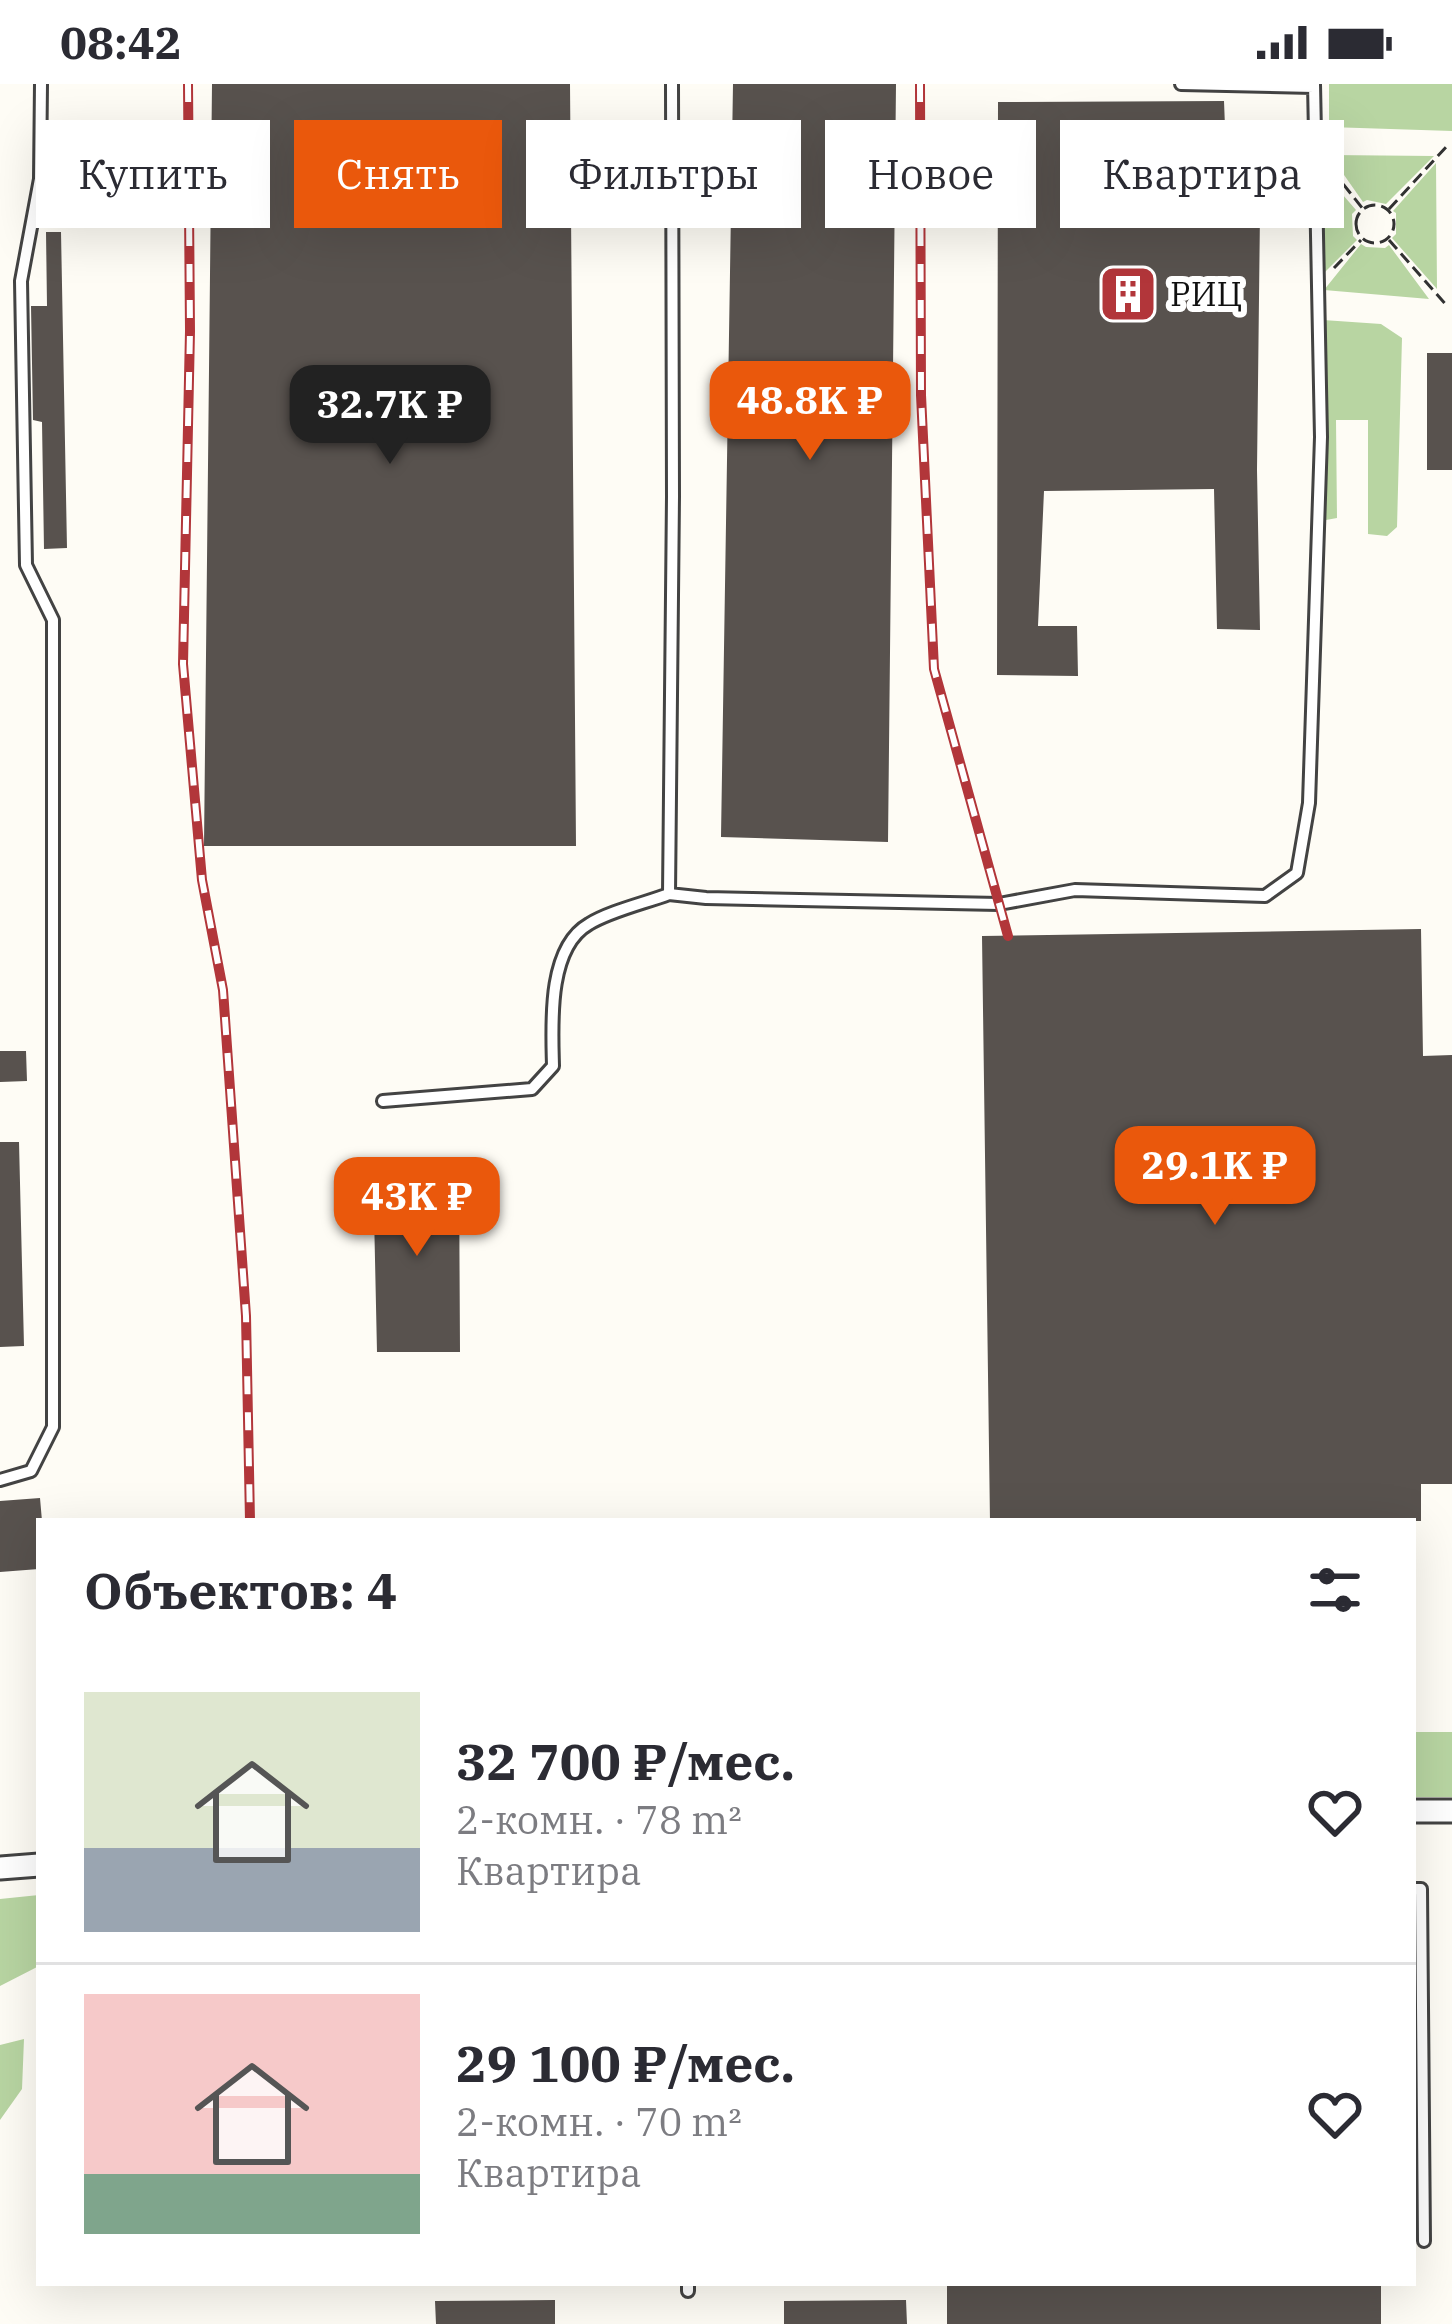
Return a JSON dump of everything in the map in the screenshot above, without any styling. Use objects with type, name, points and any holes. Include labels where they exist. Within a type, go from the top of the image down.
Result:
[{"type":"street","points":[[1416,1811],[1452,1810]]},
{"type":"street","points":[[0,1868],[36,1865]]},
{"type":"lane","points":[[0,1480],[31,1471],[53,1427],[53,620],[26,565],[21,281],[40,178],[41,84]]},
{"type":"lane","points":[[669,894],[672,84]]},
{"type":"lane","points":[[1181,84],[1314,86],[1315,120]]},
{"type":"lane","points":[[383,1101],[532,1089],[553,1066],[552,993],[570,943],[586,925],[669,894],[999,904],[1075,890],[1265,896],[1297,873],[1309,802],[1322,437],[1317,228]]},
{"type":"lane","points":[[1416,1889],[1421,1889],[1424,2241]]},
{"type":"path","points":[[1388,211],[1447,146]]},
{"type":"path","points":[[1344,185],[1364,210]]},
{"type":"path","points":[[1373,206],[1388,211],[1394,224],[1388,238],[1373,243],[1362,238],[1356,222],[1364,210],[1373,206]]},
{"type":"path","points":[[1318,284],[1362,238]]},
{"type":"path","points":[[1388,238],[1448,307]]},
{"type":"green space","points":[[1329,84],[1452,84],[1452,131],[1344,127],[1344,120],[1329,120]]},
{"type":"green space","points":[[1344,155],[1434,156],[1386,204],[1363,202],[1344,175]]},
{"type":"green space","points":[[1436,163],[1437,289],[1392,238],[1396,234],[1393,211]]},
{"type":"green space","points":[[1344,196],[1356,210],[1352,214],[1357,240],[1324,273],[1324,228],[1344,228]]},
{"type":"green space","points":[[1361,244],[1389,245],[1429,299],[1324,290]]},
{"type":"green space","points":[[1323,320],[1381,324],[1402,338],[1397,527],[1387,536],[1368,534],[1368,420],[1336,420],[1337,518],[1326,520]]},
{"type":"green space","points":[[1416,1732],[1452,1732],[1452,1797],[1416,1797]]},
{"type":"green space","points":[[36,1895],[36,1968],[0,1986],[0,1899]]},
{"type":"green space","points":[[24,2039],[22,2089],[0,2120],[0,2045]]},
{"type":"building","points":[[212,84],[570,84],[570,120],[526,120],[526,228],[571,228],[576,846],[204,846],[210,228],[270,228],[270,120],[212,120]]},
{"type":"building","points":[[733,84],[896,84],[896,120],[825,120],[825,228],[894,228],[888,842],[721,837],[731,228],[801,228],[801,120],[732,120]]},
{"type":"building","name":"РИЦ","points":[[1224,101],[1225,120],[1060,120],[1060,228],[1260,228],[1260,630],[1217,629],[1214,489],[1044,491],[1038,626],[1077,626],[1078,676],[997,675],[998,228],[1036,228],[1036,120],[998,120],[998,102]]},
{"type":"building","points":[[46,232],[61,232],[67,548],[44,549],[42,422],[33,420],[31,306],[47,306]]},
{"type":"building","points":[[1427,353],[1452,353],[1452,470],[1427,470]]},
{"type":"building","points":[[1421,929],[1423,1056],[1452,1055],[1452,1484],[1421,1484],[1421,1521],[990,1518],[982,936]]},
{"type":"building","points":[[0,1051],[26,1051],[27,1081],[0,1082]]},
{"type":"building","points":[[0,1142],[19,1142],[24,1346],[0,1347]]},
{"type":"building","points":[[459,1166],[460,1352],[377,1352],[373,1167]]},
{"type":"building","points":[[40,1498],[36,1569],[0,1572],[0,1501]]},
{"type":"building","points":[[947,2286],[1381,2286],[1381,2324],[947,2324]]},
{"type":"building","points":[[555,2300],[555,2324],[436,2324],[435,2301]]},
{"type":"building","points":[[906,2300],[907,2324],[784,2324],[784,2301]]},
{"type":"railway","points":[[188,84],[190,331],[183,664],[202,880],[223,990],[246,1316],[250,1518]]},
{"type":"railway","points":[[920,84],[921,395],[934,669],[1008,936]]},
{"type":"place","name":"РИЦ","points":[[1128,294]]}]
